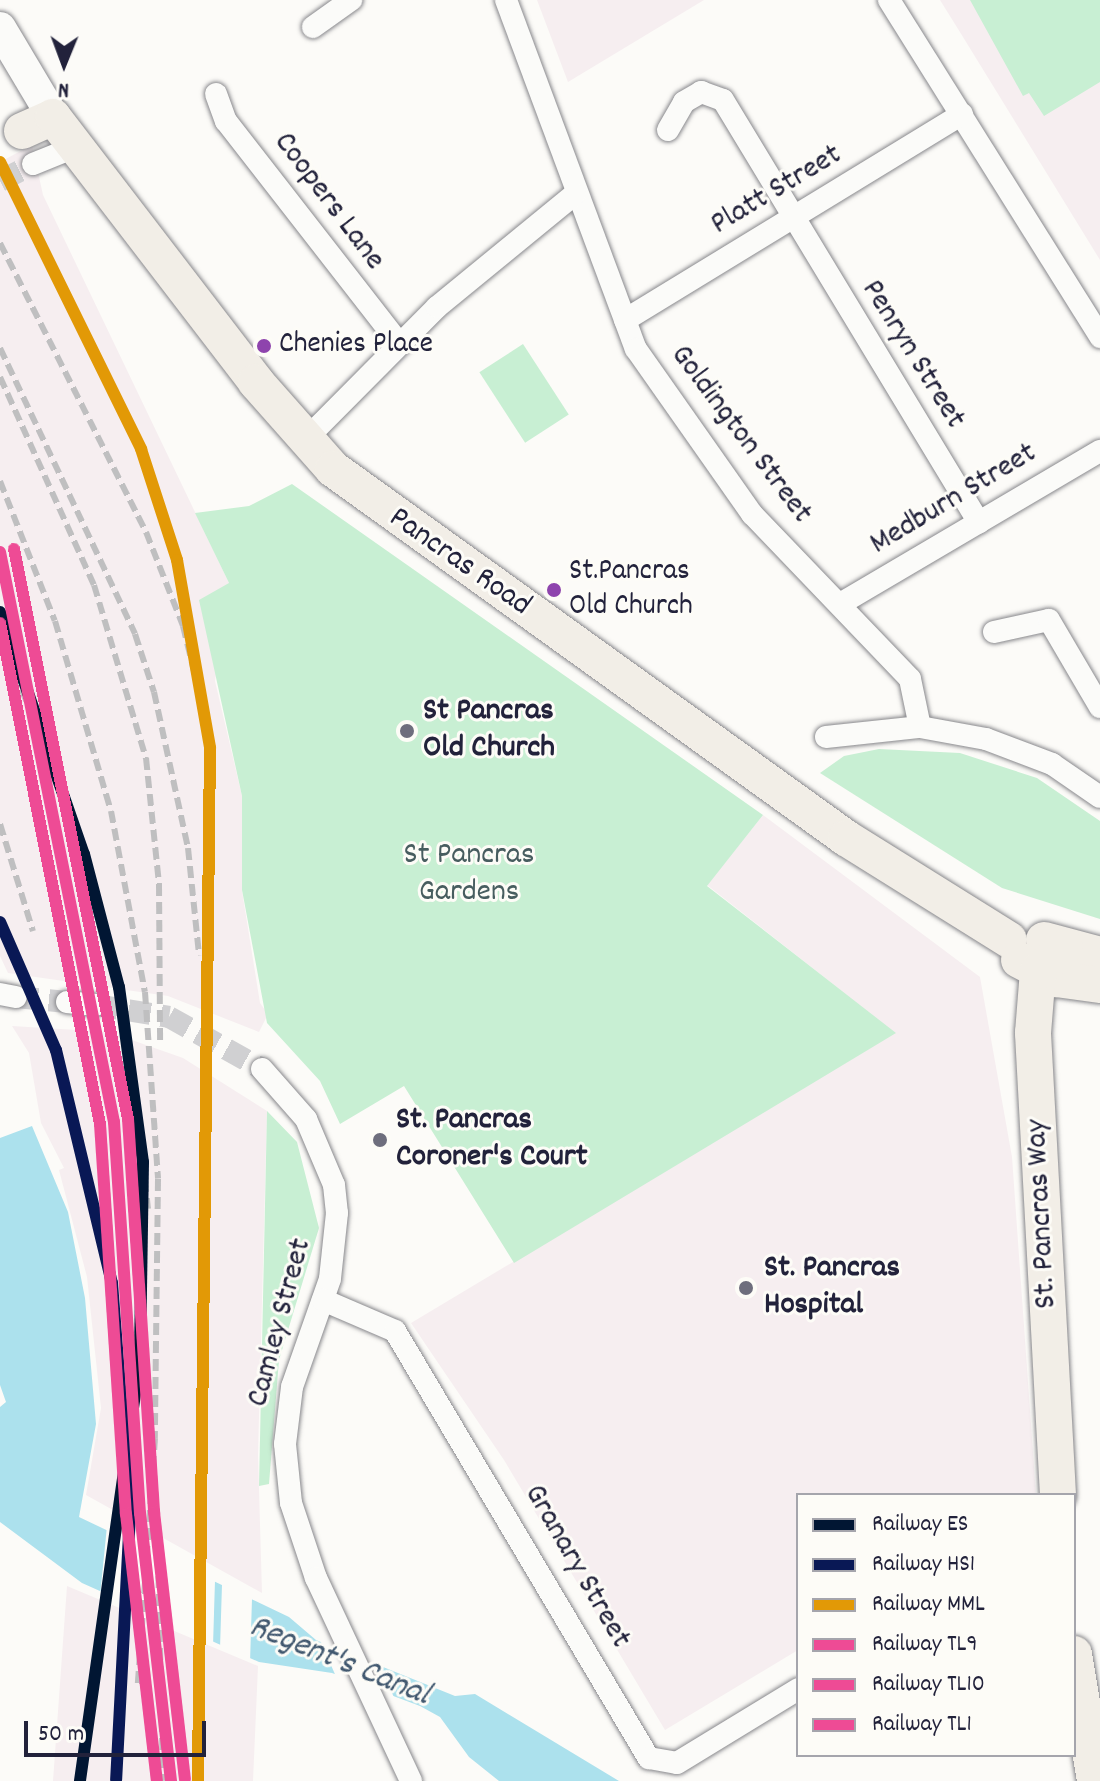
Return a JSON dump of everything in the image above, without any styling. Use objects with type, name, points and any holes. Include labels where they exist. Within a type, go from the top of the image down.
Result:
[{"type":"main road","name":"Pancras Road","points":[[36,137],[75,147],[306,439],[377,504],[922,891],[1009,940]]},
{"type":"main road","points":[[1100,955],[1022,933],[1009,940],[1013,957],[1038,971],[1100,985]]},
{"type":"main road","points":[[1038,971],[1065,947]]},
{"type":"main road","name":"St. Pancras Way","points":[[1038,971],[1033,1033],[1058,1493]]},
{"type":"main road","points":[[1076,1666],[1095,1781]]},
{"type":"street","points":[[313,27],[351,0]]},
{"type":"street","name":"Goldington Street","points":[[506,0],[575,194],[625,320],[651,373],[752,514],[910,679],[920,727]]},
{"type":"street","points":[[889,0],[1100,337]]},
{"type":"street","points":[[0,28],[36,137]]},
{"type":"street","name":"Penryn Street","points":[[668,130],[684,102],[701,92],[723,100],[791,221],[979,522]]},
{"type":"street","name":"Coopers Lane","points":[[216,94],[226,121],[399,343]]},
{"type":"street","name":"Platt Street","points":[[625,320],[962,114]]},
{"type":"street","points":[[306,439],[399,343],[575,194]]},
{"type":"street","name":"Medburn Street","points":[[840,604],[1100,451]]},
{"type":"street","points":[[994,632],[1049,620],[1100,707]]},
{"type":"street","points":[[826,737],[853,728],[920,727],[986,739],[1052,764],[1100,797]]},
{"type":"street","points":[[67,1002],[96,1005]]},
{"type":"street","name":"Camley Street","points":[[262,1069],[306,1119],[334,1185],[337,1237],[323,1300],[296,1370],[285,1444],[300,1538],[411,1781]]},
{"type":"street","name":"Granary Street","points":[[323,1300],[395,1331],[649,1758],[677,1763],[796,1690]]},
{"type":"shaded area","points":[[537,0],[704,0],[568,82]]},
{"type":"shaded area","points":[[940,0],[1100,0],[1100,260],[963,37]]},
{"type":"shaded area","points":[[32,145],[43,195],[229,583],[215,681],[242,796],[242,891],[260,1003],[268,1014],[259,1032],[168,996],[8,973],[0,956],[0,162]]},
{"type":"shaded area","name":"St. Pancras Hospital","points":[[763,815],[980,977],[1012,1157],[1036,1493],[796,1493],[796,1651],[665,1730],[504,1460],[411,1323],[895,1033],[707,885]]},
{"type":"shaded area","points":[[12,1026],[109,1032],[183,1058],[267,1111],[258,1455],[262,1593],[86,1495],[101,1408],[87,1277],[59,1170],[64,1168],[41,1123],[29,1053]]},
{"type":"shaded area","points":[[67,1586],[258,1666],[253,1781],[53,1781]]},
{"type":"green space","points":[[970,0],[1100,0],[1100,82],[1044,116],[1029,93],[1023,96]]},
{"type":"green space","points":[[523,344],[569,414],[525,443],[479,372]]},
{"type":"green space","name":"St Pancras Gardens","points":[[292,484],[763,815],[707,886],[896,1033],[514,1263],[404,1086],[340,1124],[320,1081],[267,1023],[242,890],[242,796],[199,600],[229,583],[195,513],[249,506]]},
{"type":"green space","points":[[879,749],[960,753],[1037,778],[1100,821],[1100,919],[1002,888],[820,773],[844,756]]},
{"type":"green space","points":[[267,1111],[297,1142],[319,1228],[279,1360],[269,1484],[259,1486]]},
{"type":"water","name":"Regent's Canal","points":[[32,1126],[68,1212],[85,1298],[96,1424],[79,1517],[289,1617],[316,1640],[455,1696],[475,1694],[619,1781],[499,1781],[469,1757],[440,1717],[420,1706],[332,1673],[259,1662],[82,1583],[0,1522],[0,1407],[6,1402],[0,1385],[0,1138]]},
{"type":"pier","points":[[107,1526],[128,1537],[126,1607],[100,1596]]},
{"type":"pier","points":[[133,1539],[215,1580],[213,1646],[132,1610]]},
{"type":"pier","points":[[222,1584],[252,1598],[250,1662],[220,1649]]},
{"type":"pier","points":[[318,1635],[377,1659],[396,1702],[337,1679]]},
{"type":"tunnel","points":[[0,181],[33,164]]},
{"type":"tunnel","points":[[16,997],[67,1002]]},
{"type":"tunnel","points":[[96,1005],[169,1017],[262,1069]]},
{"type":"railway","points":[[0,243],[146,532],[183,626],[201,700]]},
{"type":"railway","points":[[0,348],[135,634],[154,692],[188,848],[199,955]]},
{"type":"railway","points":[[0,377],[94,585],[146,758],[159,884],[160,1043]]},
{"type":"railway","points":[[0,481],[55,621],[111,811],[145,992],[158,1179],[155,1438],[138,1684]]},
{"type":"railway","points":[[0,640],[57,772]]},
{"type":"railway","points":[[0,824],[33,931]]},
{"type":"railway","points":[[0,924],[7,942]]},
{"type":"railway","points":[[143,1162],[148,1209]]},
{"type":"railway","points":[[142,1313],[145,1365]]},
{"type":"railway","points":[[158,1558],[163,1781]]},
{"type":"rail line","name":"MML","points":[[0,162],[141,449],[177,560],[210,748],[198,1781]]},
{"type":"rail line","name":"TL1","points":[[14,549],[128,1119],[154,1512],[185,1779]]},
{"type":"rail line","name":"TL9","points":[[0,552],[114,1122],[140,1513],[171,1781]]},
{"type":"rail line","name":"ES","points":[[0,612],[84,854],[119,987],[143,1162],[140,1359],[80,1781]]},
{"type":"rail line","name":"TL10","points":[[0,623],[100,1124],[126,1514],[157,1781]]},
{"type":"rail line","name":"HS1","points":[[0,922],[56,1050],[112,1283],[130,1515],[116,1780]]},
{"type":"place","name":"Chenies Place","points":[[264,346]]},
{"type":"place","name":"St.Pancras Old Church","points":[[554,590]]},
{"type":"place","name":"St Pancras Old Church","points":[[407,731]]},
{"type":"place","name":"St. Pancras Coroner's Court","points":[[380,1140]]},
{"type":"place","name":"St. Pancras Hospital","points":[[746,1288]]}]
